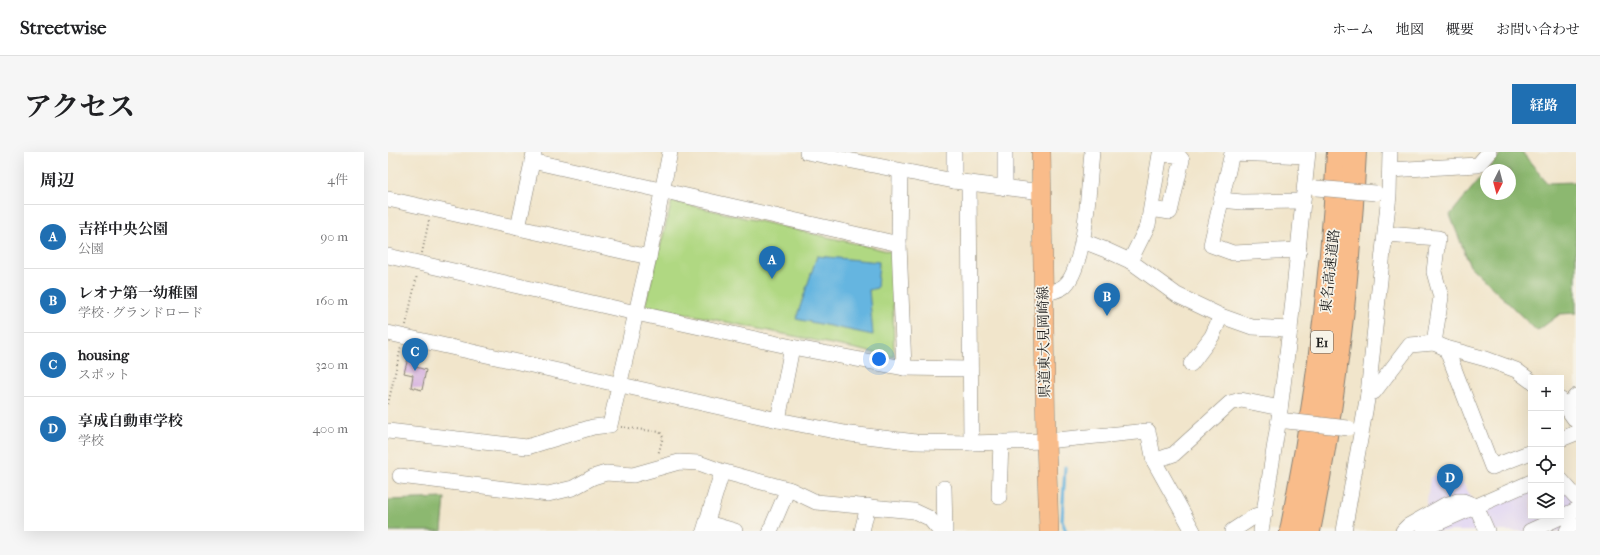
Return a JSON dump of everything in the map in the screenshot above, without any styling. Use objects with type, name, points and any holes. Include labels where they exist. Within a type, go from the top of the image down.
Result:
[{"type":"highway","name":"東名高速道路","points":[[1291,531],[1314,397],[1326,307],[1335,219],[1338,152]]},
{"type":"highway","name":"東名高速道路","points":[[1308,531],[1318,486],[1332,400],[1344,308],[1352,221],[1355,152]]},
{"type":"main road","name":"県道東大見岡崎線","points":[[1041,152],[1049,531]]},
{"type":"street","points":[[388,431],[527,447],[593,427],[610,425],[649,257],[670,152]]},
{"type":"street","points":[[807,152],[837,155],[900,171],[954,181],[1042,192]]},
{"type":"street","points":[[954,152],[954,181]]},
{"type":"street","points":[[1005,152],[1006,188]]},
{"type":"street","points":[[1043,294],[1053,292],[1064,287],[1079,260],[1083,241],[1092,152]]},
{"type":"street","points":[[1344,531],[1355,429],[1368,394],[1386,234],[1382,194],[1390,170],[1390,152]]},
{"type":"street","points":[[1390,170],[1478,165],[1489,152]]},
{"type":"street","points":[[1261,531],[1282,416],[1298,250],[1308,192],[1307,154],[1232,153],[1211,245],[1233,253],[1298,250]]},
{"type":"street","points":[[518,228],[534,157],[662,190],[899,244]]},
{"type":"street","points":[[900,171],[899,244],[904,368]]},
{"type":"street","points":[[969,183],[971,443]]},
{"type":"street","points":[[1221,200],[1242,202],[1308,192],[1382,194]]},
{"type":"street","points":[[388,199],[649,257]]},
{"type":"street","points":[[1130,261],[1148,225],[1151,209]]},
{"type":"street","points":[[1386,234],[1438,238],[1434,272],[1441,297],[1440,346],[1492,467],[1528,453]]},
{"type":"street","points":[[1083,241],[1130,261],[1177,295],[1221,316],[1252,327],[1290,329]]},
{"type":"street","points":[[388,256],[792,347],[904,368],[970,369]]},
{"type":"street","points":[[1191,364],[1212,336],[1221,316]]},
{"type":"street","points":[[388,333],[778,420],[850,434],[894,440],[971,443],[1046,441],[1148,431],[1154,461],[1193,531]]},
{"type":"street","points":[[1368,394],[1374,392],[1410,345],[1440,346],[1486,359],[1516,370],[1528,379]]},
{"type":"street","points":[[778,420],[792,347]]},
{"type":"street","points":[[1576,396],[1564,404],[1576,420]]},
{"type":"street","points":[[1154,461],[1174,454],[1230,403],[1241,400],[1282,416],[1355,429]]},
{"type":"street","points":[[1564,438],[1576,433]]},
{"type":"street","points":[[999,497],[1001,442]]},
{"type":"street","points":[[400,476],[548,494],[573,488],[593,477],[606,473],[633,475],[680,462],[699,463],[722,472],[788,489],[816,502],[914,511],[929,518],[940,531]]},
{"type":"street","points":[[722,472],[706,527],[735,531]]},
{"type":"street","points":[[1424,531],[1429,527],[1529,483]]},
{"type":"street","points":[[1564,483],[1576,497]]},
{"type":"street","points":[[944,488],[945,531]]},
{"type":"street","points":[[770,531],[788,489]]},
{"type":"street","points":[[1403,531],[1408,526],[1445,505],[1463,501],[1476,506],[1487,531]]},
{"type":"street","points":[[862,531],[868,506]]},
{"type":"street","points":[[1544,528],[1576,510]]},
{"type":"street","points":[[1232,531],[1255,516],[1265,513]]},
{"type":"street","points":[[1567,531],[1571,525],[1576,525]]},
{"type":"path","points":[[388,404],[402,342]]},
{"type":"path","points":[[610,425],[660,432],[662,434],[663,437],[654,470]]},
{"type":"shaded area","points":[[1452,465],[1475,503],[1528,481],[1528,519],[1564,519],[1564,477],[1576,492],[1576,531],[1393,531],[1396,522],[1426,509],[1430,478]]},
{"type":"green space","points":[[1502,152],[1522,152],[1547,183],[1576,182],[1576,313],[1560,314],[1537,331],[1470,266],[1450,215],[1480,178],[1480,200],[1516,200],[1516,164],[1492,164]]},
{"type":"green space","points":[[672,201],[892,252],[894,357],[645,305]]},
{"type":"green space","points":[[445,498],[442,531],[388,531],[388,500]]},
{"type":"water","points":[[817,256],[879,262],[877,288],[869,290],[873,335],[796,319]]},
{"type":"building","points":[[409,355],[418,358],[416,367],[426,370],[422,390],[411,387],[413,375],[404,373]]},
{"type":"waterway","points":[[1065,467],[1062,521],[1066,531]]},
{"type":"place","name":"吉祥中央公園","points":[[772,279]]},
{"type":"place","name":"レオナ第一幼稚園","points":[[1107,316]]},
{"type":"place","name":"housing","points":[[415,371]]},
{"type":"place","name":"享成自動車学校","points":[[1450,497]]}]
